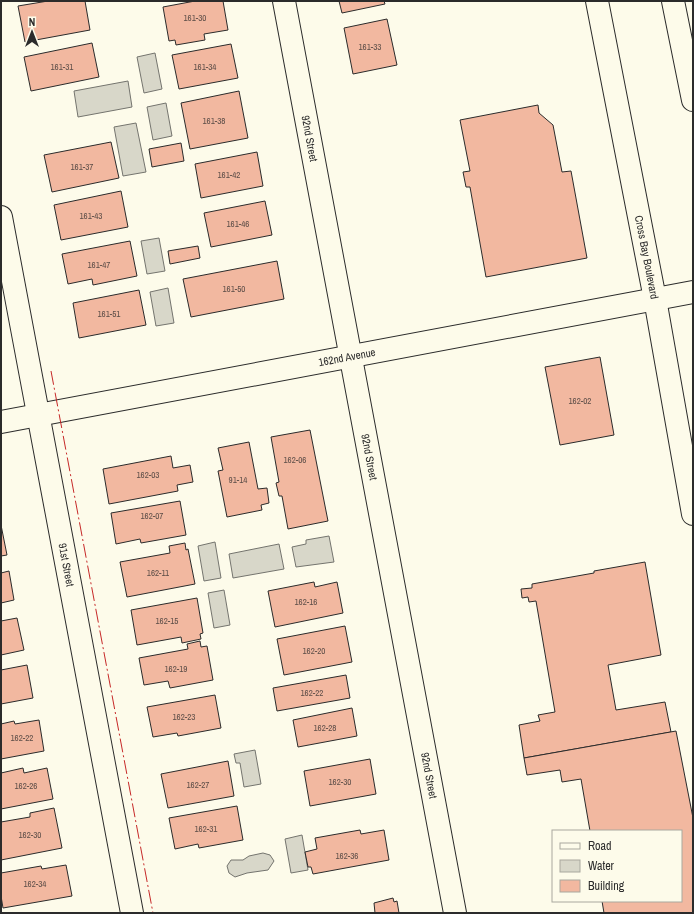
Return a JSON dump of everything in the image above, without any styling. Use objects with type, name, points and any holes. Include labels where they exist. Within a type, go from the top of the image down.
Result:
[{"type":"street","name":"92nd Street","points":[[284,1],[455,913]]},
{"type":"street","name":"Cross Bay Boulevard","points":[[597,1],[655,299],[693,514]]},
{"type":"street","points":[[673,1],[693,100]]},
{"type":"street","name":"91st Street","points":[[1,217],[132,913]]},
{"type":"street","name":"162nd Avenue","points":[[1,422],[693,292]]},
{"type":"water","points":[[155,53],[162,89],[144,93],[137,57]]},
{"type":"water","points":[[128,81],[132,107],[78,117],[74,91]]},
{"type":"water","points":[[166,103],[172,136],[153,140],[147,107]]},
{"type":"water","points":[[136,123],[146,172],[123,176],[114,127]]},
{"type":"water","points":[[159,238],[165,271],[147,274],[141,241]]},
{"type":"water","points":[[168,288],[174,323],[156,326],[150,292]]},
{"type":"water","points":[[329,536],[334,562],[296,567],[292,547],[306,544],[306,540]]},
{"type":"water","points":[[215,542],[221,578],[204,581],[198,546]]},
{"type":"water","points":[[279,544],[284,569],[233,578],[229,554]]},
{"type":"water","points":[[224,590],[230,625],[214,628],[208,593]]},
{"type":"water","points":[[255,750],[261,784],[244,787],[240,763],[236,763],[234,754]]},
{"type":"water","points":[[302,835],[308,870],[291,873],[285,839]]},
{"type":"water","points":[[263,853],[270,855],[274,861],[268,870],[247,873],[235,877],[229,873],[227,866],[231,860],[243,860],[249,856]]},
{"type":"building","points":[[48,1],[85,1],[90,30],[25,42],[18,6]]},
{"type":"building","points":[[195,1],[223,1],[228,30],[204,34],[205,40],[176,45],[175,40],[169,41],[163,7]]},
{"type":"building","points":[[339,1],[384,1],[385,4],[342,13]]},
{"type":"building","points":[[387,19],[397,65],[353,74],[344,28]]},
{"type":"building","points":[[92,43],[99,77],[31,91],[24,57]]},
{"type":"building","points":[[231,44],[238,78],[179,89],[172,55]]},
{"type":"building","points":[[239,91],[248,138],[190,149],[181,103]]},
{"type":"building","points":[[538,105],[539,113],[553,125],[562,172],[571,171],[587,258],[486,277],[470,187],[466,187],[463,172],[470,171],[460,120]]},
{"type":"building","points":[[111,142],[119,178],[52,192],[44,155]]},
{"type":"building","points":[[181,143],[184,161],[152,167],[149,149]]},
{"type":"building","points":[[257,152],[263,186],[201,198],[195,164]]},
{"type":"building","points":[[121,191],[128,227],[61,240],[54,205]]},
{"type":"building","points":[[265,201],[272,235],[211,247],[204,213]]},
{"type":"building","points":[[130,241],[137,276],[93,285],[92,279],[68,284],[62,254]]},
{"type":"building","points":[[198,246],[200,258],[170,264],[168,251]]},
{"type":"building","points":[[277,261],[284,299],[191,317],[183,279]]},
{"type":"building","points":[[139,290],[146,325],[79,338],[73,303]]},
{"type":"building","points":[[600,357],[614,435],[560,445],[545,367]]},
{"type":"building","points":[[310,430],[328,521],[288,529],[282,496],[279,496],[276,483],[279,482],[271,437]]},
{"type":"building","points":[[249,442],[258,489],[267,488],[269,503],[261,505],[262,510],[227,517],[218,471],[223,470],[218,448]]},
{"type":"building","points":[[171,456],[173,468],[190,465],[193,482],[177,485],[178,491],[109,504],[103,469]]},
{"type":"building","points":[[180,501],[186,535],[141,543],[140,539],[116,544],[111,513]]},
{"type":"building","points":[[1,525],[7,555],[1,556]]},
{"type":"building","points":[[185,543],[186,550],[188,549],[195,584],[127,597],[120,562],[170,553],[169,546]]},
{"type":"building","points":[[645,562],[661,655],[608,665],[616,710],[665,702],[671,732],[524,758],[519,725],[540,721],[538,715],[555,712],[536,601],[529,602],[528,597],[522,598],[521,589],[532,588],[532,584]]},
{"type":"building","points":[[9,571],[14,600],[1,603],[1,573]]},
{"type":"building","points":[[314,582],[315,587],[337,582],[343,613],[275,627],[268,591]]},
{"type":"building","points":[[197,598],[203,633],[200,634],[201,639],[182,643],[181,637],[137,645],[131,610]]},
{"type":"building","points":[[17,618],[24,650],[1,655],[1,621]]},
{"type":"building","points":[[345,626],[352,662],[284,675],[277,639]]},
{"type":"building","points":[[200,641],[201,647],[207,646],[213,680],[170,688],[168,681],[144,685],[139,658],[188,649],[187,644]]},
{"type":"building","points":[[27,665],[33,698],[1,704],[1,670]]},
{"type":"building","points":[[346,675],[350,698],[277,711],[273,688]]},
{"type":"building","points":[[215,695],[221,728],[178,736],[177,733],[153,737],[147,707]]},
{"type":"building","points":[[352,708],[357,736],[298,747],[293,720]]},
{"type":"building","points":[[39,720],[44,751],[1,759],[1,724],[14,721],[15,724]]},
{"type":"building","points":[[676,731],[693,818],[693,913],[604,913],[602,902],[682,902],[682,830],[590,830],[581,779],[562,782],[560,770],[527,775],[524,758]]},
{"type":"building","points":[[370,759],[376,794],[310,806],[304,771]]},
{"type":"building","points":[[228,761],[234,796],[168,808],[161,774]]},
{"type":"building","points":[[23,768],[24,773],[47,768],[53,799],[1,809],[1,773]]},
{"type":"building","points":[[237,806],[243,840],[199,848],[198,844],[175,849],[169,818]]},
{"type":"building","points":[[54,808],[62,848],[1,860],[1,822],[30,817],[30,813]]},
{"type":"building","points":[[360,830],[361,834],[384,830],[389,860],[313,874],[311,867],[308,867],[305,852],[317,849],[315,838]]},
{"type":"building","points":[[66,865],[72,896],[3,908],[1,896],[1,873],[41,866],[42,869]]},
{"type":"building","points":[[393,898],[394,902],[397,901],[399,913],[375,913],[374,903]]},
{"type":"power","points":[[51,371],[153,913]]}]
